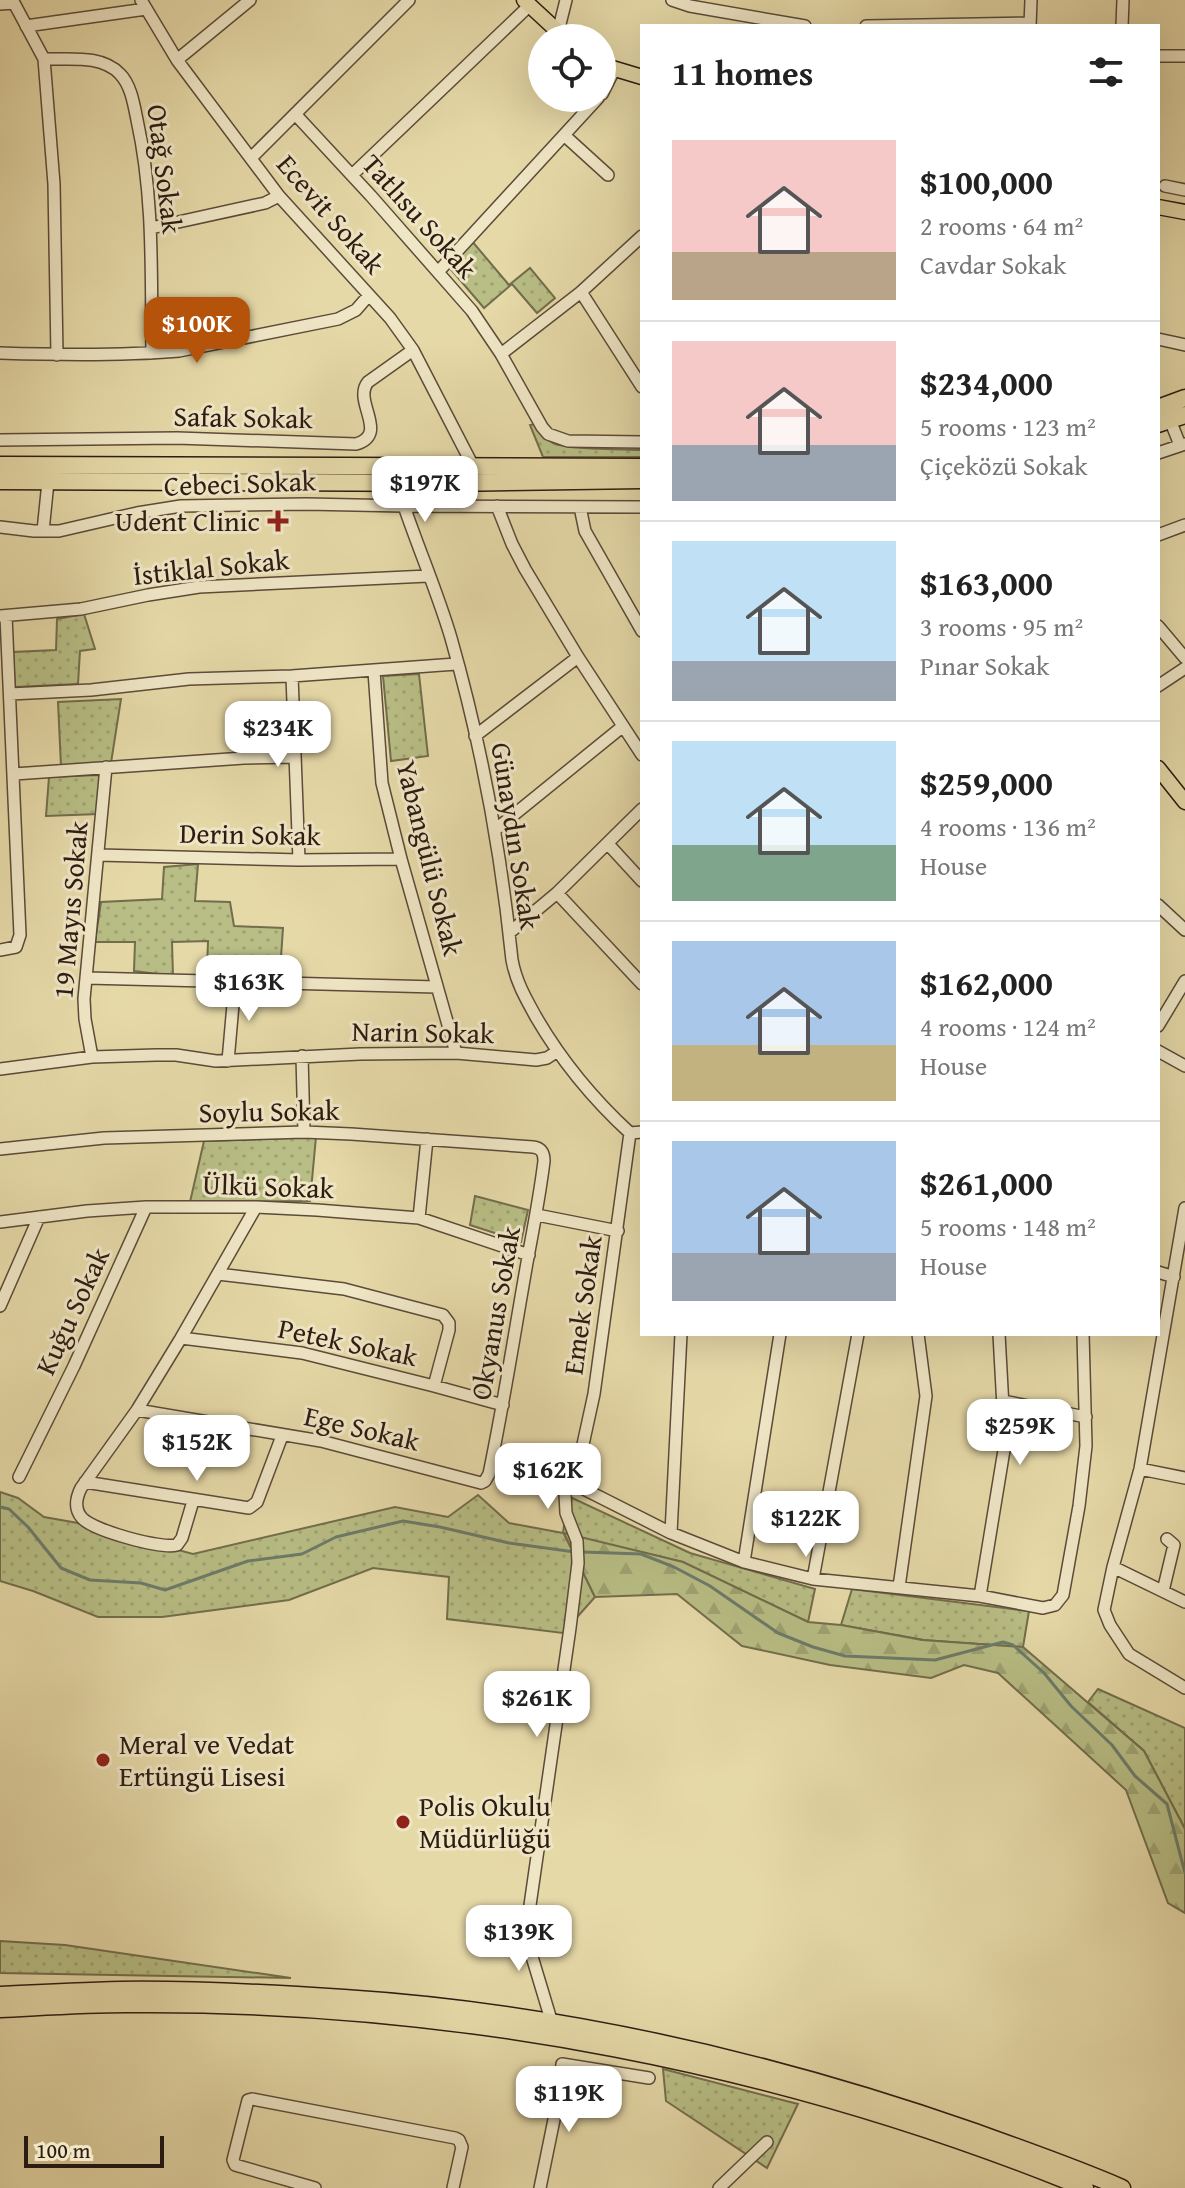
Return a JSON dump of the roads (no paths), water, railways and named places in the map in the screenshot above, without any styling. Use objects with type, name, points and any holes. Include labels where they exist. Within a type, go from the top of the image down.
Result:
[{"type":"highway","points":[[1168,417],[1185,398]]},
{"type":"highway","points":[[0,465],[640,467]]},
{"type":"highway","points":[[0,481],[452,483],[640,480]]},
{"type":"highway","points":[[0,1995],[121,1990],[262,1993],[418,2004],[552,2023],[739,2061],[900,2106],[1122,2188]]},
{"type":"highway","points":[[0,2009],[127,2004],[305,2009],[531,2033],[740,2075],[813,2095],[959,2140],[1085,2188]]},
{"type":"main road","points":[[527,3],[550,24]]},
{"type":"main road","points":[[616,69],[640,76]]},
{"type":"main road","points":[[1160,207],[1185,212]]},
{"type":"main road","points":[[1160,771],[1185,802]]},
{"type":"street","points":[[177,60],[250,0]]},
{"type":"street","points":[[252,157],[409,0]]},
{"type":"street","points":[[563,24],[566,0]]},
{"type":"street","points":[[736,15],[741,0]]},
{"type":"street","points":[[1030,24],[1031,0]]},
{"type":"street","points":[[1122,24],[1123,0]]},
{"type":"street","points":[[673,1],[792,24]]},
{"type":"street","points":[[0,4],[14,3],[44,59],[54,184],[57,355]]},
{"type":"street","points":[[352,175],[527,3]]},
{"type":"street","points":[[26,26],[144,4]]},
{"type":"street","name":"Ecevit Sokak","points":[[144,4],[177,60],[279,196],[390,318],[413,350],[473,466]]},
{"type":"street","points":[[1160,56],[1185,56]]},
{"type":"street","name":"Otağ Sokak","points":[[44,59],[94,60],[109,65],[122,75],[130,92],[142,144],[151,228],[152,353]]},
{"type":"street","points":[[438,272],[585,112]]},
{"type":"street","name":"Tatlısu Sokak","points":[[296,115],[472,311],[548,434],[568,441],[640,442]]},
{"type":"street","points":[[564,135],[608,175]]},
{"type":"street","points":[[1165,186],[1185,190]]},
{"type":"street","points":[[151,228],[265,203],[279,196]]},
{"type":"street","points":[[501,354],[581,292],[640,238]]},
{"type":"street","points":[[581,292],[640,384]]},
{"type":"street","points":[[0,353],[57,355],[179,351],[338,319],[356,310],[369,295]]},
{"type":"street","points":[[1160,339],[1185,345]]},
{"type":"street","name":"Safak Sokak","points":[[0,440],[177,438],[356,444],[369,437],[371,429],[364,387],[413,350]]},
{"type":"street","points":[[1160,452],[1183,445],[1168,417]]},
{"type":"street","points":[[43,531],[48,482]]},
{"type":"street","points":[[446,506],[452,483]]},
{"type":"street","name":"Cebeci Sokak","points":[[0,527],[59,531],[181,506],[640,507]]},
{"type":"street","name":"Günaydın Sokak","points":[[404,506],[451,638],[475,736],[495,830],[517,981],[556,1052],[603,1106],[636,1133]]},
{"type":"street","points":[[497,506],[525,569],[640,752]]},
{"type":"street","points":[[580,507],[585,531],[640,627]]},
{"type":"street","points":[[1160,534],[1185,525]]},
{"type":"street","name":"İstiklal Sokak","points":[[3,616],[81,609],[199,587],[428,576]]},
{"type":"street","points":[[0,950],[14,948],[20,935],[10,694],[3,616]]},
{"type":"street","points":[[1160,628],[1185,658]]},
{"type":"street","points":[[475,736],[578,657]]},
{"type":"street","points":[[10,694],[91,690],[189,679],[292,676],[456,664]]},
{"type":"street","points":[[1160,685],[1185,668]]},
{"type":"street","name":"Yabangülü Sokak","points":[[374,671],[382,783],[456,1053]]},
{"type":"street","points":[[292,676],[299,860]]},
{"type":"street","points":[[495,830],[622,727]]},
{"type":"street","points":[[14,774],[295,757]]},
{"type":"street","name":"19 Mayıs Sokak","points":[[92,1057],[84,1008],[106,767]]},
{"type":"street","points":[[509,933],[557,893],[640,811]]},
{"type":"street","points":[[608,844],[640,879]]},
{"type":"street","name":"Derin Sokak","points":[[99,855],[401,859]]},
{"type":"street","points":[[557,893],[640,982]]},
{"type":"street","points":[[1160,907],[1185,930]]},
{"type":"street","points":[[87,978],[437,987]]},
{"type":"street","points":[[1160,1023],[1185,981]]},
{"type":"street","points":[[228,1061],[235,982]]},
{"type":"street","name":"Narin Sokak","points":[[0,1069],[92,1057],[164,1055],[228,1061],[342,1054],[456,1053],[536,1060],[556,1052]]},
{"type":"street","points":[[1160,1052],[1185,1066]]},
{"type":"street","points":[[302,1056],[304,1132]]},
{"type":"street","name":"Soylu Sokak","points":[[0,1149],[104,1138],[304,1132],[539,1148]]},
{"type":"street","name":"Emek Sokak","points":[[552,2023],[526,1944],[578,1563],[577,1541],[564,1505],[565,1494],[582,1449],[594,1394],[636,1133]]},
{"type":"street","points":[[419,1218],[427,1139]]},
{"type":"street","name":"Okyanus Sokak","points":[[481,1483],[489,1476],[537,1215],[544,1161],[539,1148]]},
{"type":"street","name":"Ülkü Sokak","points":[[0,1222],[146,1207],[256,1207],[419,1218],[529,1255]]},
{"type":"street","name":"Kuğu Sokak","points":[[19,1477],[74,1366],[146,1207]]},
{"type":"street","points":[[193,1501],[181,1541],[175,1546],[107,1531],[84,1519],[76,1504],[85,1482],[137,1410],[181,1338],[256,1207]]},
{"type":"street","points":[[1185,1208],[1140,1469],[1104,1606],[1110,1625],[1129,1654],[1185,1688]]},
{"type":"street","points":[[537,1215],[618,1231]]},
{"type":"street","points":[[0,1306],[39,1217]]},
{"type":"street","points":[[1160,1273],[1174,1277]]},
{"type":"street","points":[[218,1274],[344,1289],[443,1315],[448,1319],[449,1326],[434,1386]]},
{"type":"street","points":[[671,1533],[681,1336]]},
{"type":"street","points":[[744,1562],[780,1336]]},
{"type":"street","points":[[813,1579],[858,1336]]},
{"type":"street","points":[[899,1587],[926,1396],[918,1336]]},
{"type":"street","points":[[980,1596],[1004,1455],[999,1336]]},
{"type":"street","points":[[570,1482],[671,1533],[744,1562],[813,1579],[980,1596],[1043,1608],[1055,1605],[1063,1595],[1086,1446],[1083,1336]]},
{"type":"street","name":"Petek Sokak","points":[[181,1338],[302,1353],[503,1405]]},
{"type":"street","points":[[1003,1401],[1086,1417]]},
{"type":"street","name":"Ege Sokak","points":[[137,1410],[321,1441],[481,1483]]},
{"type":"street","points":[[85,1482],[193,1501],[254,1507],[282,1436]]},
{"type":"street","points":[[1140,1469],[1185,1478]]},
{"type":"street","points":[[1163,1591],[1174,1545],[1167,1539]]},
{"type":"street","points":[[1113,1567],[1185,1602]]},
{"type":"street","points":[[540,2188],[562,2064],[649,2078]]},
{"type":"street","points":[[315,2188],[235,2165],[233,2160],[248,2100],[455,2138],[462,2147],[453,2188]]},
{"type":"street","points":[[719,2188],[767,2142]]},
{"type":"waterway","points":[[0,1507],[9,1509],[28,1527],[61,1568],[90,1580],[141,1583],[165,1590],[248,1561],[302,1554],[336,1537],[403,1521],[509,1543],[575,1552]]},
{"type":"waterway","points":[[583,1552],[641,1554],[674,1567],[710,1586],[778,1633],[845,1656],[935,1660],[1003,1642],[1013,1645],[1112,1745],[1135,1776],[1167,1804],[1185,1873]]},
{"type":"place","name":"Udent Clinic","points":[[278,521]]},
{"type":"place","name":"Meral ve Vedat Ertüngü Lisesi","points":[[103,1760]]},
{"type":"place","name":"Polis Okulu Müdürlüğü","points":[[403,1822]]}]
